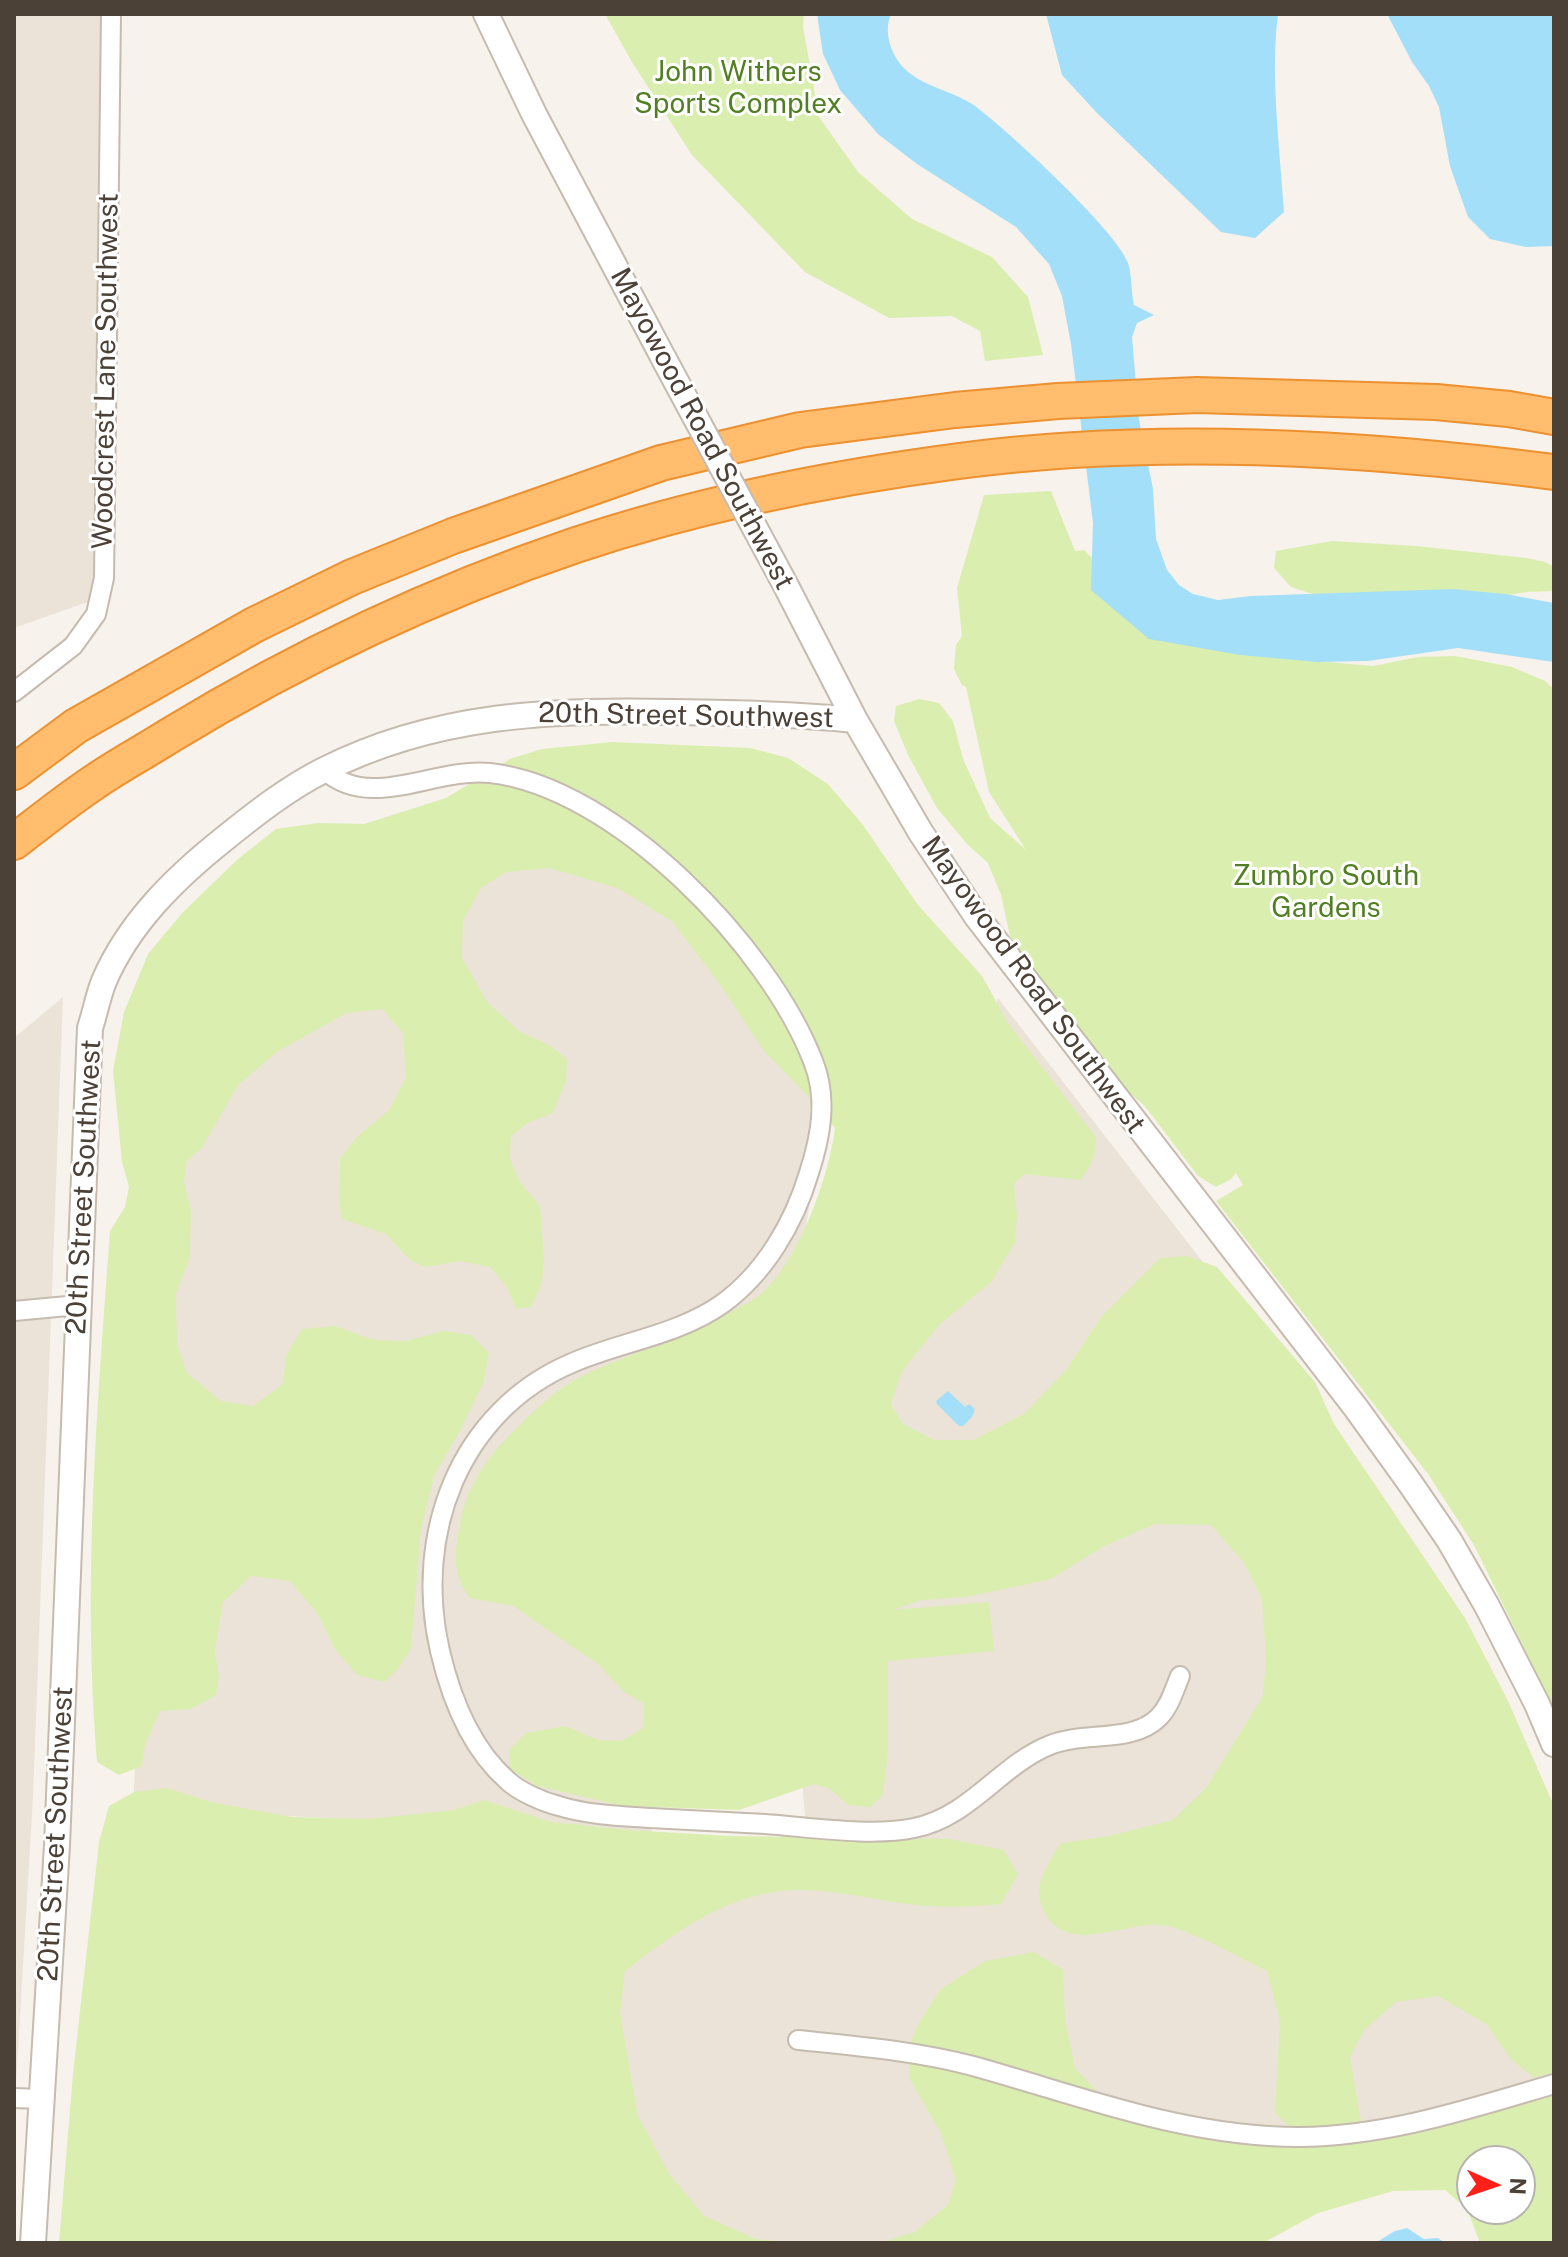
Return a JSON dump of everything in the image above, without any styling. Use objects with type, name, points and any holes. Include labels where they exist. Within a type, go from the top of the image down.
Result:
[{"type":"highway","points":[[14,772],[76,726],[254,625],[352,577],[453,536],[661,463],[800,430],[955,410],[1058,401],[1197,395],[1359,398],[1554,415]]},
{"type":"highway","points":[[14,842],[93,782],[261,683],[358,633],[469,585],[577,545],[677,516],[814,484],[961,461],[1093,450],[1197,447],[1353,451],[1454,459],[1554,472]]},
{"type":"street","name":"Woodcrest Lane Southwest","points":[[14,692],[73,646],[96,614],[104,578],[111,14]]},
{"type":"street","name":"Mayowood Road Southwest","points":[[486,14],[534,114],[855,720],[921,833],[977,917],[1356,1408],[1426,1506],[1487,1606],[1554,1744]]},
{"type":"street","name":"20th Street Southwest","points":[[33,2243],[57,1845],[90,1028],[104,982],[125,942],[157,900],[195,862],[242,824],[324,770],[379,747],[438,729],[491,718],[592,710],[799,714],[855,720]]},
{"type":"street","points":[[324,770],[338,782],[363,789],[389,788],[439,776],[492,773],[536,784],[591,808],[623,829],[683,880],[743,944],[791,1016],[813,1060],[822,1088],[820,1137],[798,1205],[766,1261],[744,1287],[717,1308],[690,1322],[572,1363],[532,1382],[495,1414],[468,1452],[446,1496],[434,1548],[432,1598],[439,1647],[454,1702],[478,1749],[511,1785],[557,1806],[606,1815],[863,1830],[911,1829],[947,1818],[976,1799],[1034,1751],[1058,1741],[1130,1732],[1157,1721],[1170,1701],[1180,1676]]},
{"type":"street","points":[[14,1311],[78,1305]]},
{"type":"street","points":[[798,2040],[879,2048],[969,2065],[1178,2125],[1233,2133],[1298,2137],[1366,2133],[1415,2124],[1554,2084]]},
{"type":"street","points":[[14,2098],[42,2099]]},
{"type":"shaded area","points":[[14,14],[112,14],[99,598],[14,628]]},
{"type":"shaded area","points":[[523,840],[637,841],[813,1060],[820,1137],[800,1265],[698,1577],[651,1834],[807,1842],[786,1571],[998,998],[1226,1292],[1554,1879],[1554,2100],[992,2243],[565,2243],[588,1830],[133,1809],[145,1551],[144,1393],[197,1035]]},
{"type":"shaded area","points":[[63,997],[33,1797],[14,2118],[14,1038]]},
{"type":"green space","name":"John Withers Sports Complex","points":[[605,14],[804,14],[803,27],[819,117],[858,172],[912,219],[992,257],[1028,297],[1043,355],[985,361],[980,331],[952,316],[889,318],[805,272],[692,155]]},
{"type":"green space","name":"Zumbro South Gardens","points":[[1051,491],[1075,551],[1084,550],[1106,572],[1303,660],[1373,666],[1418,657],[1455,656],[1512,667],[1545,681],[1554,689],[1554,1709],[1474,1545],[1428,1474],[1216,1201],[1243,1185],[1236,1173],[1216,1187],[1198,1176],[1144,1105],[1115,1081],[1012,945],[1001,895],[988,863],[967,844],[937,808],[908,755],[894,721],[896,706],[919,699],[939,703],[953,721],[963,759],[990,818],[1026,850],[989,792],[966,687],[954,669],[956,645],[962,636],[957,588],[984,495]]},
{"type":"green space","points":[[1332,541],[1416,546],[1545,562],[1554,567],[1554,591],[1478,600],[1331,600],[1291,587],[1274,568],[1276,551]]},
{"type":"green space","points":[[613,742],[750,748],[788,758],[828,784],[863,825],[918,905],[982,976],[1008,1023],[1096,1137],[1092,1160],[1080,1180],[1024,1174],[1014,1183],[1017,1216],[1015,1243],[991,1282],[940,1324],[902,1371],[891,1404],[903,1424],[934,1440],[973,1440],[1024,1414],[1066,1370],[1102,1316],[1160,1258],[1187,1256],[1217,1267],[1315,1382],[1334,1424],[1465,1618],[1508,1701],[1554,1806],[1554,2073],[1533,2077],[1512,2060],[1486,2024],[1438,1996],[1396,2002],[1364,2030],[1350,2057],[1361,2121],[1338,2126],[1289,2126],[1275,2113],[1280,2021],[1267,1971],[1172,1927],[1147,1925],[1084,1935],[1056,1927],[1046,1915],[1041,1905],[1040,1886],[1045,1869],[1061,1843],[1109,1836],[1173,1820],[1206,1788],[1263,1696],[1266,1659],[1262,1599],[1244,1563],[1211,1525],[1155,1524],[1104,1546],[1051,1579],[967,1597],[922,1600],[892,1610],[989,1602],[994,1651],[888,1661],[888,1752],[883,1795],[870,1807],[848,1805],[830,1789],[814,1784],[739,1810],[623,1806],[537,1786],[510,1769],[509,1750],[526,1733],[565,1726],[598,1740],[621,1741],[643,1728],[644,1704],[624,1692],[598,1664],[513,1606],[470,1598],[457,1571],[456,1553],[463,1510],[472,1487],[501,1444],[561,1389],[599,1368],[718,1320],[762,1293],[776,1278],[800,1239],[819,1193],[835,1128],[764,1051],[722,987],[672,921],[617,888],[549,868],[506,872],[481,888],[463,921],[462,958],[488,1003],[520,1032],[549,1045],[567,1059],[566,1081],[553,1113],[527,1123],[511,1137],[510,1159],[520,1182],[540,1206],[544,1258],[542,1283],[531,1307],[516,1309],[507,1287],[490,1267],[460,1261],[425,1267],[410,1260],[386,1234],[342,1219],[339,1201],[340,1158],[359,1135],[389,1110],[406,1078],[403,1033],[382,1009],[346,1013],[277,1052],[238,1085],[202,1148],[187,1160],[184,1182],[191,1211],[190,1257],[176,1294],[177,1344],[187,1373],[221,1401],[253,1406],[283,1384],[286,1356],[302,1329],[335,1326],[374,1340],[406,1341],[443,1331],[471,1335],[489,1353],[484,1381],[434,1476],[421,1529],[411,1648],[398,1669],[384,1682],[357,1675],[335,1649],[317,1613],[290,1581],[251,1576],[223,1602],[215,1651],[219,1677],[216,1695],[191,1709],[160,1711],[145,1745],[142,1766],[119,1775],[97,1762],[91,1630],[96,1430],[110,1231],[125,1207],[129,1187],[122,1162],[113,1071],[124,1012],[148,954],[183,912],[238,859],[276,829],[318,823],[364,824],[446,798],[510,759],[542,749]]},
{"type":"green space","points":[[167,1788],[211,1802],[292,1817],[368,1819],[454,1810],[484,1800],[551,1822],[630,1830],[729,1836],[950,1839],[1004,1850],[1018,1874],[1001,1904],[990,1905],[926,1906],[814,1890],[759,1895],[738,1901],[698,1920],[625,1971],[620,2013],[638,2116],[670,2175],[704,2216],[756,2239],[795,2243],[59,2243],[73,2074],[99,1842],[109,1806],[134,1792]]},
{"type":"green space","points":[[1034,1952],[1063,1970],[1065,2019],[1075,2068],[1123,2119],[1210,2140],[1272,2147],[1332,2146],[1416,2134],[1554,2095],[1554,2243],[1480,2243],[1473,2225],[1536,2225],[1536,2145],[1456,2145],[1456,2200],[1445,2190],[1393,2191],[1318,2213],[1263,2243],[878,2243],[915,2232],[948,2205],[956,2180],[941,2133],[909,2078],[910,2046],[918,2024],[941,1989],[985,1961]]},
{"type":"water","points":[[817,14],[891,14],[888,28],[890,43],[905,69],[921,81],[967,101],[990,118],[1059,181],[1119,248],[1128,263],[1134,305],[1154,315],[1137,323],[1132,337],[1139,420],[1153,489],[1156,539],[1167,570],[1179,585],[1193,594],[1218,600],[1251,596],[1452,589],[1554,603],[1554,662],[1458,648],[1368,661],[1317,662],[1240,655],[1149,639],[1091,590],[1093,523],[1071,344],[1062,296],[1049,264],[1016,227],[917,164],[878,134],[840,90],[823,54]]},
{"type":"water","points":[[1046,14],[1278,14],[1275,87],[1284,212],[1255,238],[1221,232],[1097,113],[1062,75]]},
{"type":"water","points":[[1387,14],[1554,14],[1554,246],[1526,247],[1490,239],[1468,217],[1450,166],[1439,107]]},
{"type":"water","points":[[948,1391],[965,1407],[969,1404],[975,1409],[963,1426],[959,1426],[937,1404],[936,1401]]},
{"type":"water","points":[[1407,2228],[1424,2239],[1438,2238],[1445,2243],[1375,2243]]}]
